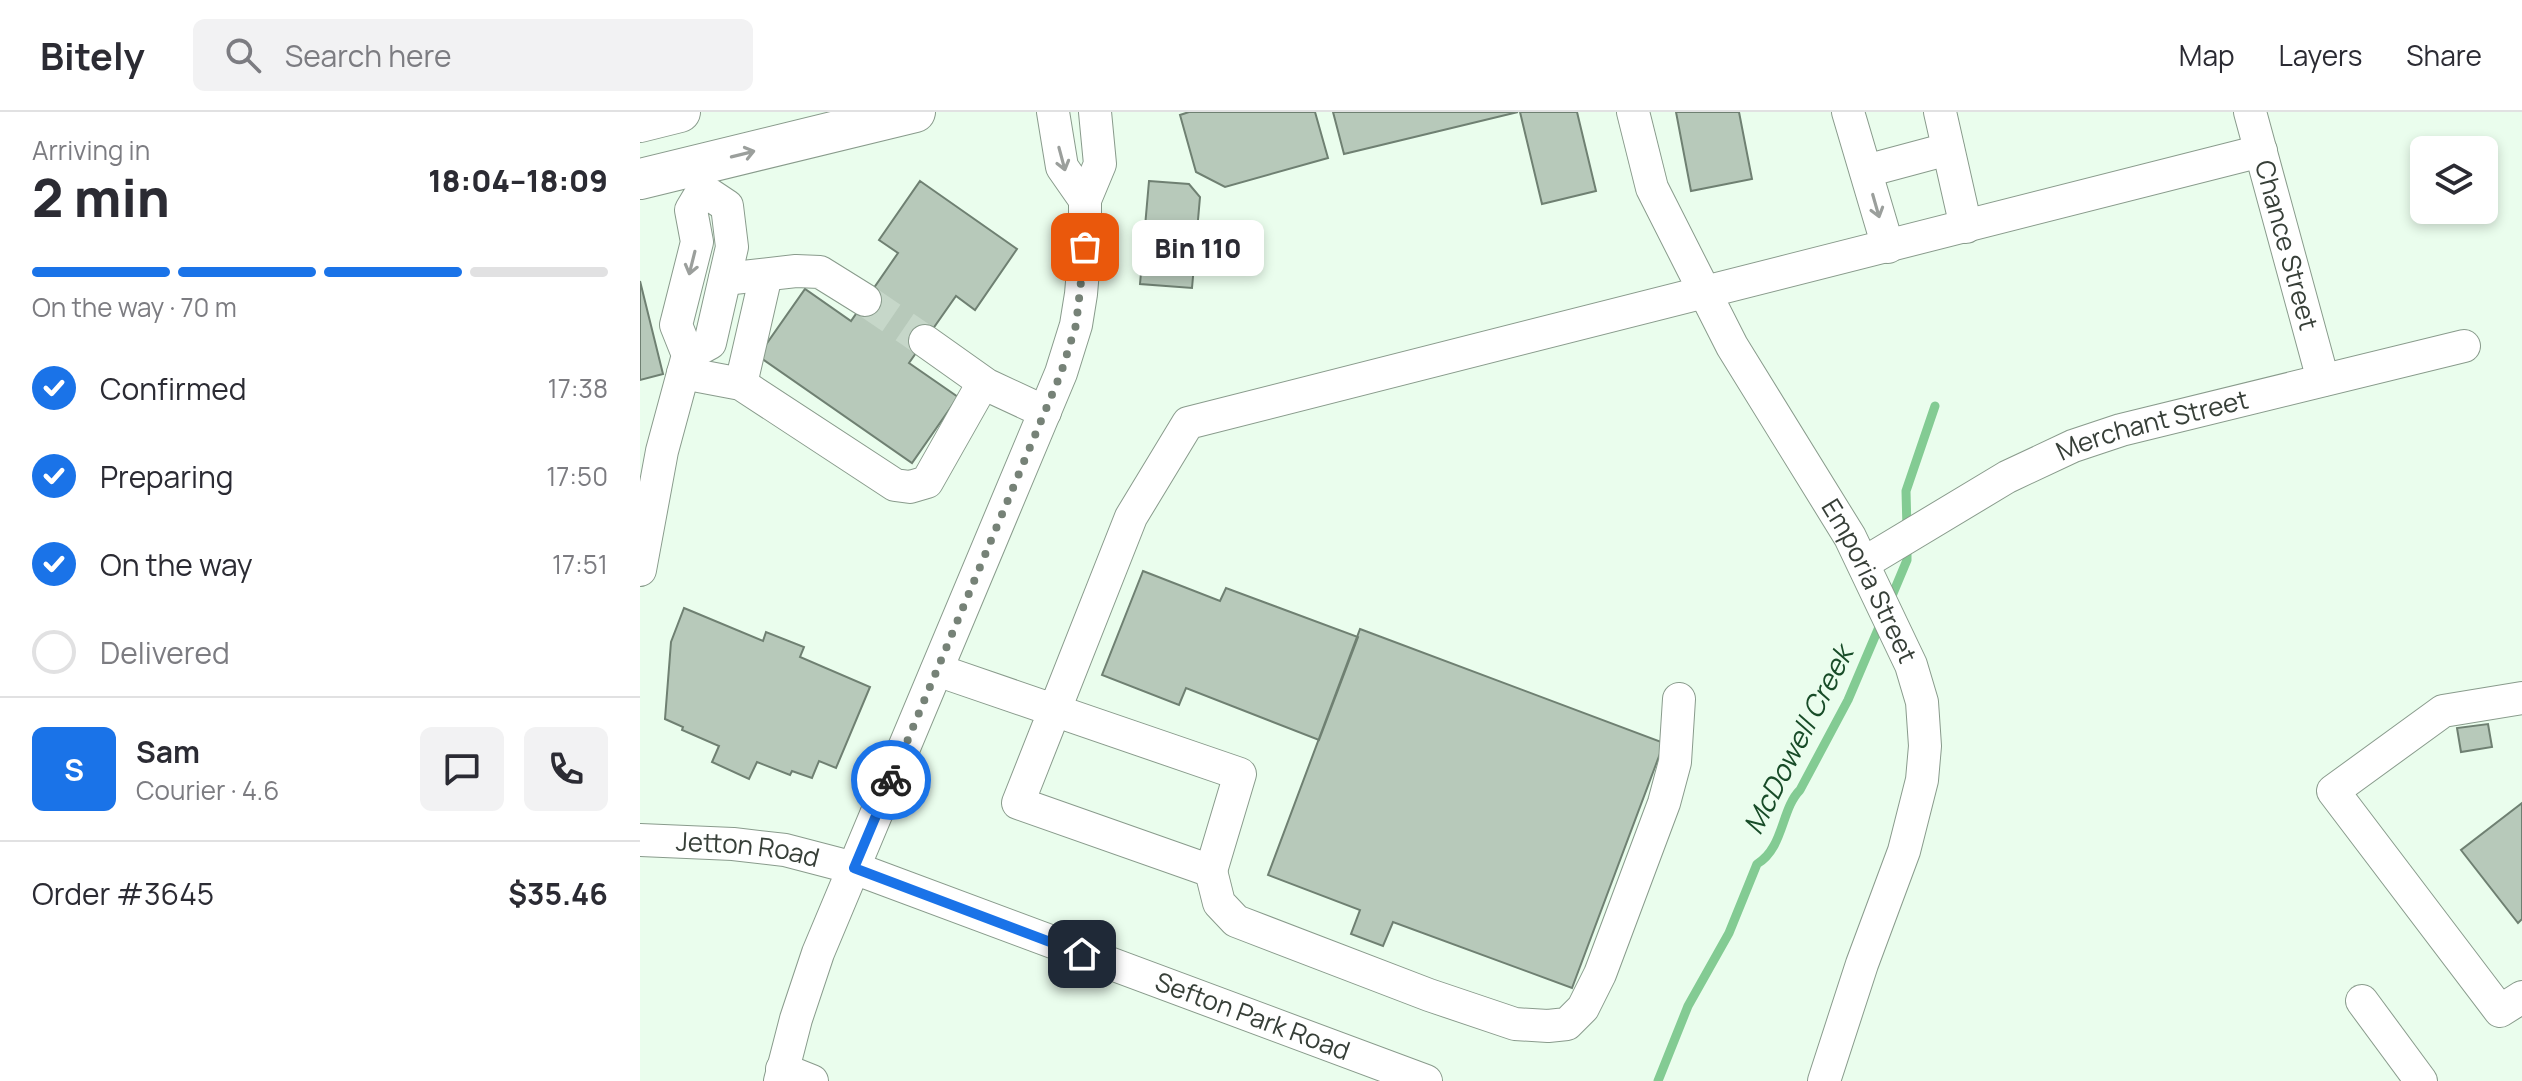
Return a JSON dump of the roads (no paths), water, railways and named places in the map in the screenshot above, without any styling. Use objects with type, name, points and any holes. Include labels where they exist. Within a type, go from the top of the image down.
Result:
[{"type":"main road","points":[[640,122],[680,112]]},
{"type":"main road","points":[[640,179],[700,178],[915,112]]},
{"type":"street","points":[[1053,112],[1062,167],[1085,200]]},
{"type":"street","points":[[812,1081],[781,1075],[818,953],[1045,412],[1076,325],[1085,247],[1085,200],[1100,164],[1095,112]]},
{"type":"street","name":"Emporia Street","points":[[1633,112],[1652,188],[1732,346],[1864,563],[1911,665],[1922,702],[1922,780],[1904,851],[1862,964],[1824,1081]]},
{"type":"street","points":[[1848,112],[1888,247]]},
{"type":"street","points":[[1940,112],[1966,227]]},
{"type":"street","name":"Chance Street","points":[[2250,112],[2323,380]]},
{"type":"street","points":[[1866,171],[1948,149]]},
{"type":"street","points":[[1211,871],[1018,803],[1131,517],[1188,423],[2261,151]]},
{"type":"street","points":[[686,364],[710,343],[732,247],[727,206],[700,178]]},
{"type":"street","points":[[640,570],[662,451],[686,364],[676,325],[697,242],[691,210],[700,178]]},
{"type":"street","points":[[725,279],[820,272],[865,300]]},
{"type":"street","points":[[741,384],[766,275]]},
{"type":"street","points":[[925,341],[983,383],[1045,412]]},
{"type":"street","name":"Merchant Street","points":[[1864,563],[2007,477],[2073,446],[2121,430],[2464,346]]},
{"type":"street","points":[[686,364],[741,384],[895,485],[910,487],[927,482],[983,383]]},
{"type":"street","points":[[937,670],[1240,774],[1211,871],[1219,903],[1236,921],[1429,995],[1515,1024],[1548,1026],[1567,1024],[1583,1008],[1600,974],[1664,803],[1675,762],[1679,699]]},
{"type":"street","points":[[2522,698],[2443,711],[2333,791],[2500,1011],[2522,997]]},
{"type":"street","name":"Jetton Road","points":[[640,840],[733,844],[785,850],[854,868]]},
{"type":"street","name":"Sefton Park Road","points":[[854,868],[1426,1081]]},
{"type":"street","points":[[2362,1001],[2421,1081]]},
{"type":"waterway","name":"McDowell Creek","points":[[1907,530],[1906,491],[1935,406]]},
{"type":"waterway","name":"McDowell Creek","points":[[1889,603],[1907,560],[1907,545]]},
{"type":"waterway","name":"McDowell Creek","points":[[1658,1081],[1688,1006],[1729,933],[1757,864],[1766,857],[1777,839],[1789,807],[1848,700],[1882,620]]},
{"type":"tunnel","points":[[865,300],[925,341]]},
{"type":"place","name":"Bin 110","points":[[1085,247]]}]
